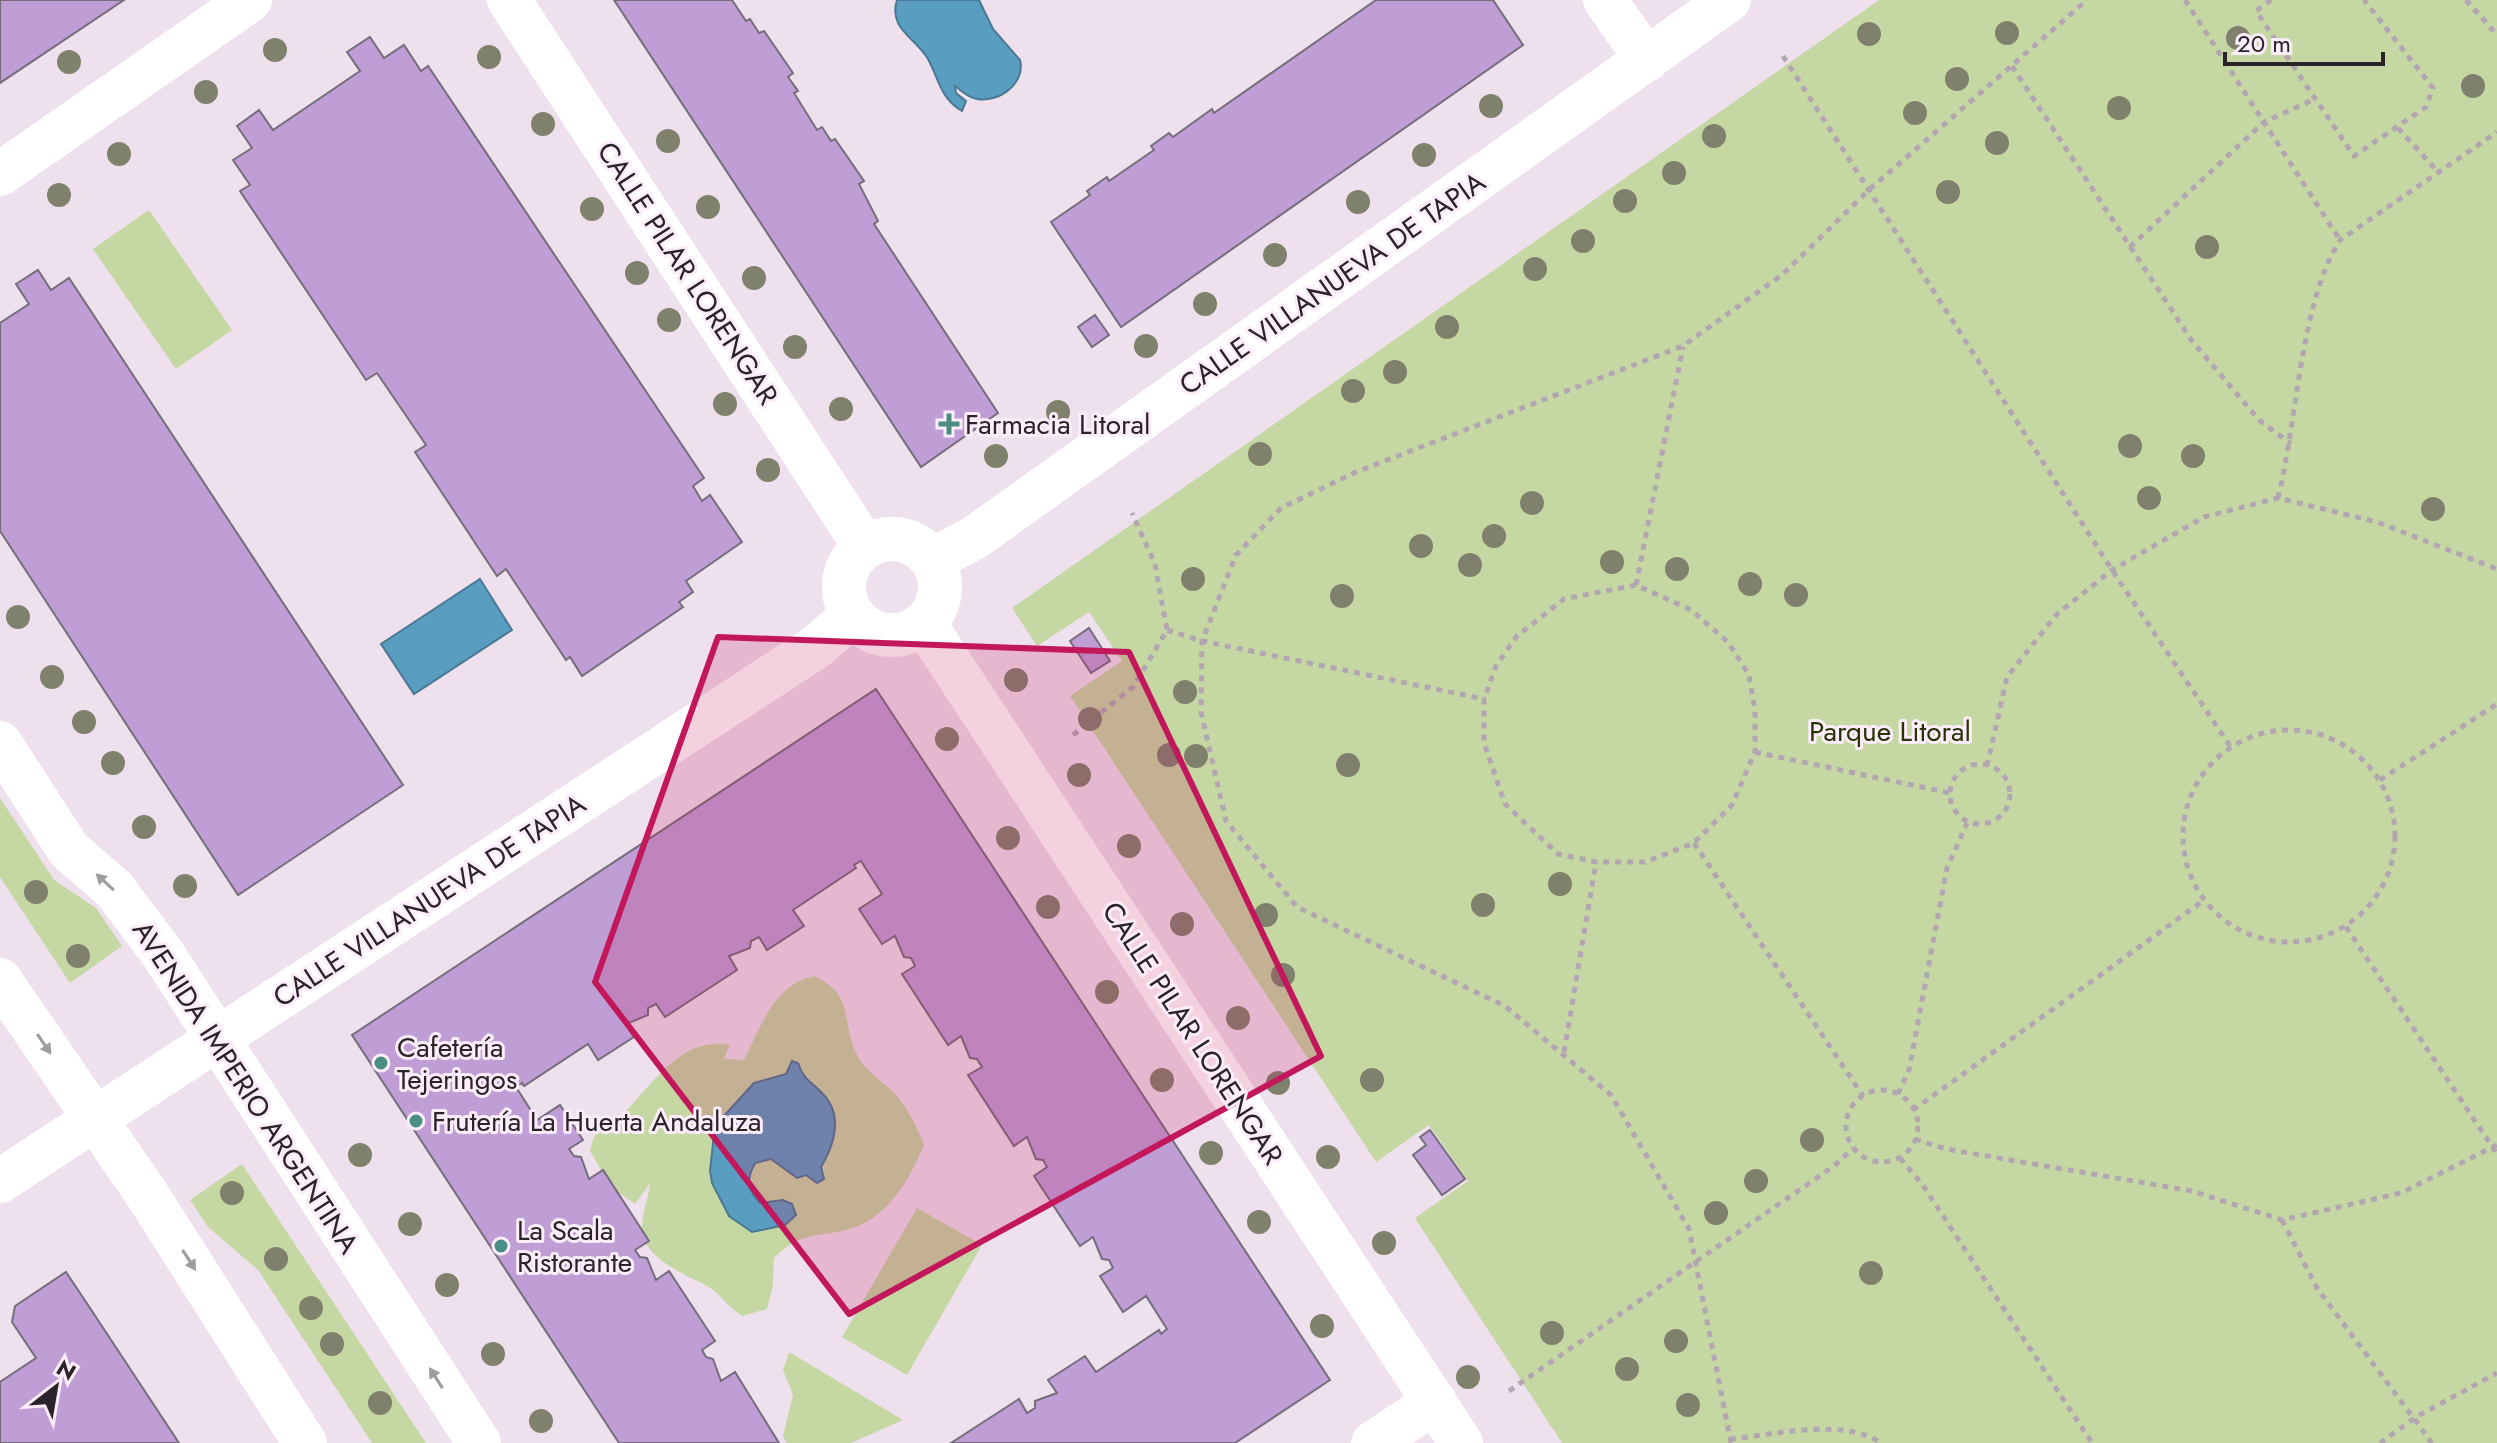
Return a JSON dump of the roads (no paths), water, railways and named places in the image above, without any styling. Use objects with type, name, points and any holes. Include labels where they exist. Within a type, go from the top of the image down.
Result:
[{"type":"street","points":[[0,174],[250,0]]},
{"type":"street","name":"CALLE PILAR LORENGAR","points":[[509,0],[865,547]]},
{"type":"street","points":[[1605,0],[1647,60]]},
{"type":"street","name":"CALLE VILLANUEVA DE TAPIA","points":[[932,560],[974,538],[1729,0]]},
{"type":"street","points":[[895,539],[910,542],[932,560],[939,579],[940,594],[934,610],[924,623],[911,631],[879,633],[864,626],[853,615],[846,601],[844,586],[847,570],[865,547],[880,540],[895,539]]},
{"type":"street","name":"CALLE VILLANUEVA DE TAPIA","points":[[0,1181],[93,1117],[816,647],[853,615]]},
{"type":"street","name":"CALLE PILAR LORENGAR","points":[[924,623],[1461,1443]]},
{"type":"street","name":"AVENIDA IMPERIO ARGENTINA","points":[[0,743],[69,850],[114,889],[163,954],[479,1443]]},
{"type":"street","points":[[0,980],[305,1443]]},
{"type":"street","points":[[1373,1443],[1435,1402]]},
{"type":"water","points":[[897,0],[979,0],[993,29],[1020,60],[1021,68],[1015,84],[994,98],[985,99],[971,97],[955,86],[956,93],[966,101],[962,111],[944,94],[923,51],[899,26],[895,10]]},
{"type":"water","points":[[480,579],[512,630],[414,694],[381,644]]},
{"type":"water","points":[[792,1061],[798,1063],[833,1110],[833,1139],[821,1167],[824,1179],[817,1183],[806,1175],[797,1178],[771,1159],[755,1163],[749,1184],[756,1198],[760,1203],[783,1200],[792,1204],[796,1215],[785,1225],[752,1232],[729,1216],[712,1183],[710,1171],[714,1134],[705,1119],[722,1118],[754,1083],[786,1074]]},
{"type":"place","name":"Farmacia Litoral","points":[[949,424]]},
{"type":"place","name":"Cafetería Tejeringos","points":[[381,1063]]},
{"type":"place","name":"Frutería La Huerta Andaluza","points":[[416,1121]]},
{"type":"place","name":"La Scala Ristorante","points":[[501,1246]]},
{"type":"park label","name":"Parque Litoral","points":[[1890,731]]}]
